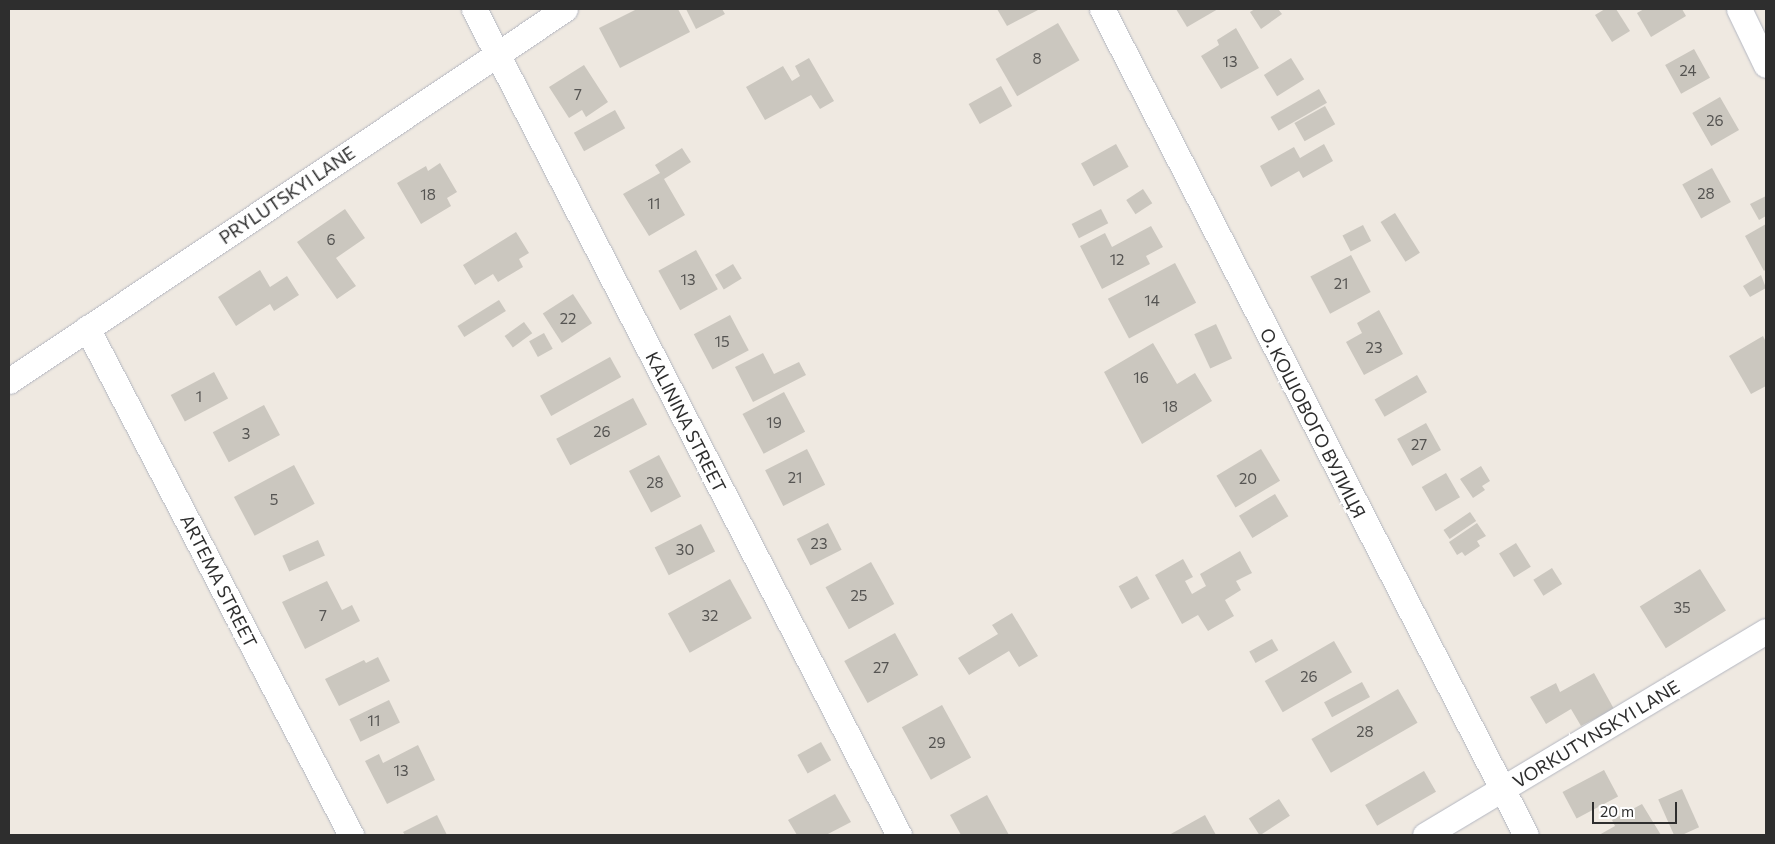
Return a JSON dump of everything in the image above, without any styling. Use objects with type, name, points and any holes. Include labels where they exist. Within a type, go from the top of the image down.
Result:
[{"type":"street","name":"KALININA STREET","points":[[474,9],[899,835]]},
{"type":"street","name":"PRYLUTSKYI LANE","points":[[9,381],[565,9]]},
{"type":"street","name":"О. КОШОВОГО ВУЛИЦЯ","points":[[1102,9],[1526,835]]},
{"type":"street","points":[[1738,9],[1766,65]]},
{"type":"street","name":"ARTEMA STREET","points":[[87,328],[351,835]]},
{"type":"street","name":"VORKUTYNSKYI LANE","points":[[1425,835],[1766,632]]},
{"type":"building","points":[[637,9],[678,9],[690,32],[620,68],[599,28]]},
{"type":"building","points":[[686,9],[722,9],[725,14],[696,29]]},
{"type":"building","points":[[997,9],[1040,9],[1007,26]]},
{"type":"building","points":[[1176,9],[1218,9],[1187,27]]},
{"type":"building","points":[[1255,9],[1278,9],[1282,14],[1261,29],[1250,12]]},
{"type":"building","points":[[1605,9],[1616,9],[1630,31],[1612,42],[1595,15]]},
{"type":"building","points":[[1644,9],[1682,9],[1686,16],[1651,37],[1637,13]]},
{"type":"building","points":[[1058,23],[1080,60],[1017,96],[996,59]]},
{"type":"building","points":[[1236,28],[1259,68],[1221,89],[1201,56],[1219,45],[1217,40]]},
{"type":"building","points":[[1694,49],[1710,78],[1681,94],[1665,65]]},
{"type":"building","points":[[809,58],[834,101],[820,109],[811,95],[765,120],[746,87],[783,66],[792,81],[800,76],[795,66]]},
{"type":"building","points":[[1291,58],[1304,79],[1277,96],[1264,75]]},
{"type":"building","points":[[584,65],[608,102],[586,117],[582,110],[569,118],[549,87]]},
{"type":"building","points":[[1001,86],[1012,106],[980,124],[969,104]]},
{"type":"building","points":[[1319,89],[1327,103],[1279,131],[1271,117]]},
{"type":"building","points":[[1720,97],[1739,130],[1711,146],[1692,113]]},
{"type":"building","points":[[1325,106],[1335,124],[1305,141],[1294,123]]},
{"type":"building","points":[[615,110],[625,128],[584,151],[574,133]]},
{"type":"building","points":[[1116,144],[1129,167],[1094,186],[1081,163]]},
{"type":"building","points":[[1324,144],[1333,161],[1303,178],[1299,171],[1271,187],[1260,166],[1294,147],[1300,158]]},
{"type":"building","points":[[682,148],[691,162],[664,179],[685,215],[649,236],[623,194],[660,173],[655,165]]},
{"type":"building","points":[[440,163],[457,192],[447,198],[451,206],[421,224],[397,183],[426,166],[428,171]]},
{"type":"building","points":[[1712,168],[1731,202],[1701,219],[1682,184]]},
{"type":"building","points":[[1143,189],[1152,203],[1135,214],[1126,200]]},
{"type":"building","points":[[1766,196],[1766,216],[1759,220],[1750,204]]},
{"type":"building","points":[[345,209],[365,238],[336,258],[356,286],[337,299],[297,242]]},
{"type":"building","points":[[1101,209],[1108,223],[1079,238],[1072,224]]},
{"type":"building","points":[[1395,213],[1420,253],[1405,262],[1381,222]]},
{"type":"building","points":[[1766,224],[1766,269],[1764,271],[1745,236]]},
{"type":"building","points":[[1363,225],[1371,241],[1351,251],[1343,235]]},
{"type":"building","points":[[1151,226],[1163,247],[1146,256],[1150,264],[1102,289],[1080,246],[1105,233],[1112,247]]},
{"type":"building","points":[[516,232],[529,253],[519,259],[523,267],[498,282],[493,274],[475,285],[463,265]]},
{"type":"building","points":[[696,250],[718,289],[680,310],[658,271]]},
{"type":"building","points":[[1351,255],[1371,292],[1330,314],[1310,277]]},
{"type":"building","points":[[1175,263],[1196,303],[1129,338],[1108,299]]},
{"type":"building","points":[[733,264],[742,279],[724,289],[715,275]]},
{"type":"building","points":[[260,270],[270,287],[287,276],[299,295],[274,311],[270,304],[236,326],[218,297]]},
{"type":"building","points":[[1761,275],[1766,288],[1750,297],[1743,286]]},
{"type":"building","points":[[573,294],[592,323],[562,343],[543,314]]},
{"type":"building","points":[[499,300],[506,311],[464,337],[457,326]]},
{"type":"building","points":[[1379,310],[1403,354],[1364,375],[1346,342],[1362,333],[1357,323]]},
{"type":"building","points":[[730,315],[749,350],[713,370],[694,334]]},
{"type":"building","points":[[524,322],[532,333],[513,347],[505,336]]},
{"type":"building","points":[[1216,324],[1232,358],[1210,369],[1194,334]]},
{"type":"building","points":[[544,333],[553,349],[538,357],[529,341]]},
{"type":"building","points":[[1763,336],[1766,342],[1766,386],[1751,394],[1729,356]]},
{"type":"building","points":[[1153,343],[1177,384],[1195,373],[1212,401],[1142,444],[1104,372]]},
{"type":"building","points":[[763,353],[774,374],[799,362],[806,375],[753,402],[735,367]]},
{"type":"building","points":[[610,357],[621,377],[551,416],[540,396]]},
{"type":"building","points":[[214,372],[228,398],[185,421],[171,395]]},
{"type":"building","points":[[1417,375],[1427,392],[1385,417],[1375,400]]},
{"type":"building","points":[[784,392],[805,432],[764,454],[743,414]]},
{"type":"building","points":[[633,398],[647,424],[570,465],[556,439]]},
{"type":"building","points":[[264,405],[280,435],[229,462],[213,432]]},
{"type":"building","points":[[1426,423],[1441,450],[1412,466],[1397,439]]},
{"type":"building","points":[[807,449],[825,485],[783,506],[765,470]]},
{"type":"building","points":[[1261,449],[1280,481],[1235,507],[1216,476]]},
{"type":"building","points":[[659,455],[681,496],[651,512],[629,471]]},
{"type":"building","points":[[294,465],[315,504],[255,536],[234,497]]},
{"type":"building","points":[[1481,466],[1490,481],[1482,486],[1485,490],[1473,498],[1460,479]]},
{"type":"building","points":[[1446,473],[1460,497],[1436,511],[1422,487]]},
{"type":"building","points":[[1275,494],[1288,516],[1252,538],[1239,516]]},
{"type":"building","points":[[1470,512],[1476,521],[1450,539],[1443,530]]},
{"type":"building","points":[[828,523],[842,550],[810,566],[797,539]]},
{"type":"building","points":[[1477,523],[1486,536],[1477,541],[1480,546],[1465,556],[1462,552],[1457,555],[1449,542]]},
{"type":"building","points":[[701,524],[715,552],[669,575],[655,548]]},
{"type":"building","points":[[318,540],[325,556],[289,571],[282,556]]},
{"type":"building","points":[[1516,543],[1531,567],[1514,577],[1499,554]]},
{"type":"building","points":[[1240,551],[1252,573],[1236,581],[1241,590],[1225,600],[1234,616],[1208,631],[1198,615],[1182,624],[1155,575],[1183,559],[1193,577],[1185,581],[1192,594],[1206,586],[1200,574]]},
{"type":"building","points":[[871,562],[894,604],[849,629],[826,587]]},
{"type":"building","points":[[1552,568],[1562,584],[1543,596],[1533,580]]},
{"type":"building","points":[[1700,569],[1726,611],[1666,648],[1640,607]]},
{"type":"building","points":[[1137,576],[1150,599],[1131,609],[1119,586]]},
{"type":"building","points":[[730,579],[752,618],[690,653],[668,613]]},
{"type":"building","points":[[327,581],[342,610],[352,605],[360,621],[305,649],[282,602]]},
{"type":"building","points":[[1012,613],[1038,656],[1019,667],[1009,651],[969,675],[958,658],[998,634],[992,625]]},
{"type":"building","points":[[895,633],[918,675],[868,703],[844,661]]},
{"type":"building","points":[[1272,639],[1278,650],[1256,663],[1249,652]]},
{"type":"building","points":[[1334,641],[1352,672],[1283,712],[1265,681]]},
{"type":"building","points":[[378,657],[390,681],[339,706],[325,679],[364,660],[366,663]]},
{"type":"building","points":[[1594,673],[1614,709],[1581,726],[1571,709],[1546,724],[1530,697],[1556,683],[1560,692]]},
{"type":"building","points":[[1362,682],[1370,697],[1332,717],[1324,702]]},
{"type":"building","points":[[1398,689],[1418,723],[1331,773],[1311,739]]},
{"type":"building","points":[[389,700],[400,722],[360,742],[349,719]]},
{"type":"building","points":[[942,705],[971,757],[931,780],[902,727]]},
{"type":"building","points":[[821,742],[831,760],[808,773],[797,755]]},
{"type":"building","points":[[418,745],[435,780],[387,804],[365,761],[379,754],[383,763]]},
{"type":"building","points":[[1604,770],[1618,796],[1577,819],[1563,792]]},
{"type":"building","points":[[1424,771],[1436,792],[1377,826],[1365,805]]},
{"type":"building","points":[[1682,789],[1699,827],[1682,835],[1674,835],[1658,800]]},
{"type":"building","points":[[835,794],[851,822],[826,835],[797,835],[788,820]]},
{"type":"building","points":[[987,795],[1009,835],[961,835],[950,815]]},
{"type":"building","points":[[1279,799],[1290,816],[1260,835],[1249,819]]},
{"type":"building","points":[[1642,804],[1661,835],[1599,835],[1615,826],[1612,820]]},
{"type":"building","points":[[437,815],[447,835],[405,835],[403,832]]},
{"type":"building","points":[[1205,815],[1216,835],[1169,835]]}]
